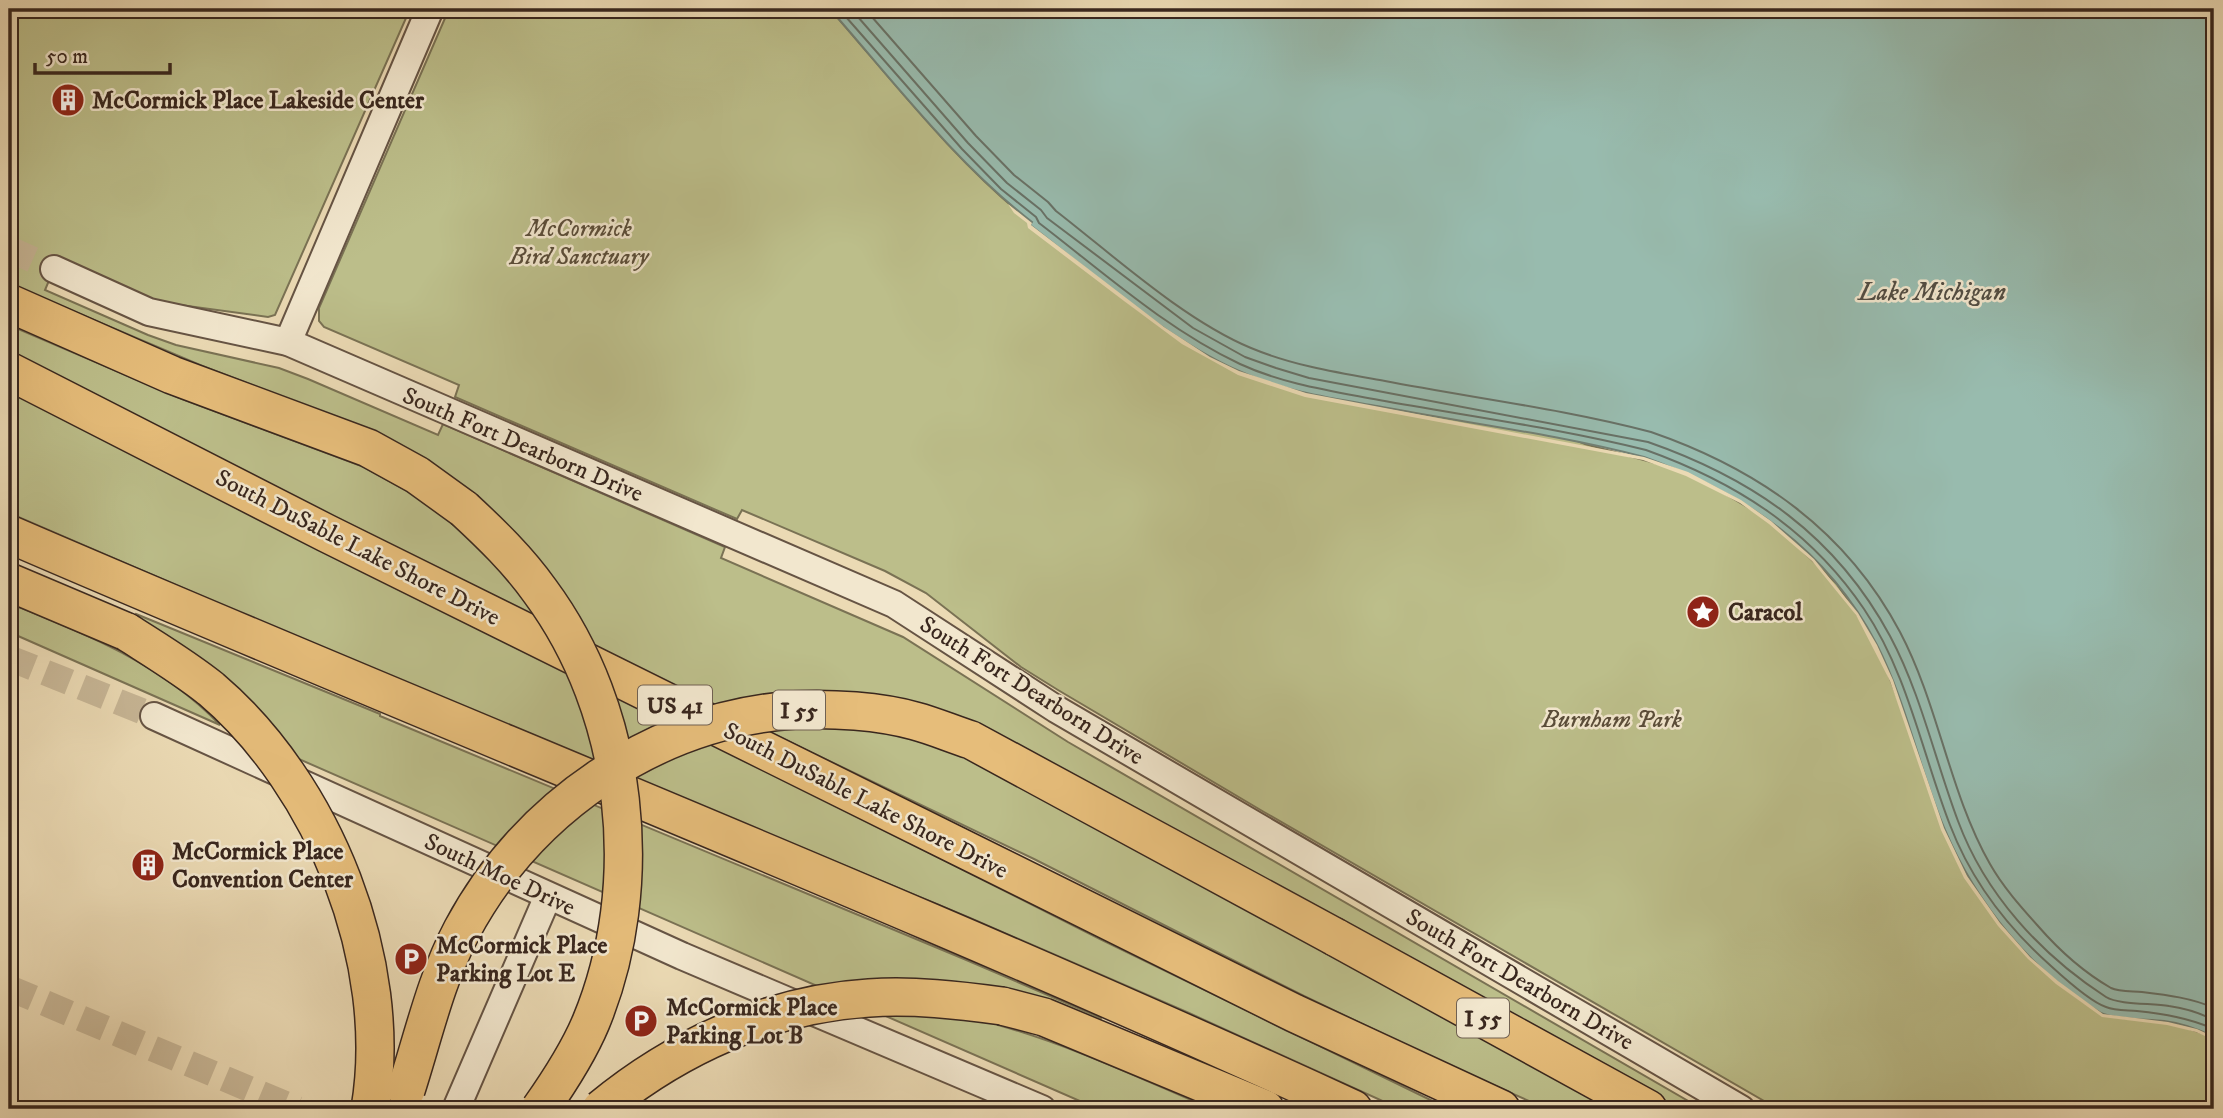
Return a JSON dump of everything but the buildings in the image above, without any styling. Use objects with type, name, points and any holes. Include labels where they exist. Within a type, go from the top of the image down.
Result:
[{"type":"highway","points":[[9,303],[172,375],[368,447],[417,475],[464,509],[499,541],[541,591],[569,638],[592,685],[606,728],[617,779],[623,831],[623,875],[611,958],[590,1023],[571,1062],[540,1109]]},
{"type":"highway","name":"South DuSable Lake Shore Drive","points":[[9,371],[326,533],[1294,1013],[1501,1109]]},
{"type":"highway","points":[[9,534],[902,910],[1353,1109]]},
{"type":"highway","points":[[9,582],[127,632],[211,690],[248,727],[295,785],[319,827],[346,887],[364,950],[374,1036],[370,1109]]},
{"type":"highway","name":"I 55","points":[[400,1109],[438,989],[461,932],[478,902],[516,850],[545,820],[608,771],[643,751],[689,733],[735,720],[794,710],[855,712],[914,720],[971,740],[1648,1109]]},
{"type":"highway","points":[[601,1109],[668,1061],[714,1037],[765,1017],[817,1005],[868,998],[922,997],[1002,1006],[1044,1017],[1265,1109]]},
{"type":"street","points":[[288,342],[430,9]]},
{"type":"street","name":"South Fort Dearborn Drive","points":[[54,269],[149,312],[288,342],[894,604],[1056,709],[1741,1109]]},
{"type":"street","name":"South Moe Drive","points":[[154,716],[694,962],[1042,1109]]},
{"type":"street","points":[[456,1109],[548,896]]},
{"type":"green space","points":[[9,9],[410,9],[275,315],[268,317],[158,302],[58,259],[45,290],[176,345],[279,368],[438,435],[443,424],[725,547],[721,558],[903,637],[1068,742],[1702,1109],[1675,1109],[1558,1045],[1335,937],[1327,954],[1443,1009],[1624,1109],[1547,1109],[1448,1065],[1304,996],[1034,859],[606,654],[9,353],[9,325],[182,399],[364,467],[411,493],[452,523],[475,497],[359,426],[200,365],[9,284]]},
{"type":"green space","name":"Burnham Park","points":[[449,9],[830,9],[951,148],[1032,223],[1585,444],[1688,472],[1771,521],[1837,584],[1877,645],[1922,762],[2168,1022],[2214,1037],[2214,1109],[1778,1109],[1058,690],[1021,667],[926,593],[885,571],[742,510],[737,519],[455,397],[459,385],[324,327],[319,321],[319,308]]},
{"type":"green space","points":[[9,389],[1100,939],[1449,1109],[1400,1109],[970,918],[259,621],[9,513]]},
{"type":"green space","points":[[9,603],[121,652],[173,684],[220,725],[9,632]]},
{"type":"green space","points":[[136,614],[1101,1018],[1099,1023],[1005,992],[998,1025],[1080,1053],[1212,1109],[1098,1109],[292,756],[135,618]]},
{"type":"water","name":"Lake Michigan","points":[[830,9],[2214,9],[2214,1037],[2177,1023],[2122,1018],[2101,1013],[2051,977],[2008,934],[1973,884],[1945,830],[1897,690],[1877,645],[1834,580],[1808,552],[1779,528],[1716,488],[1644,457],[1544,435],[1307,393],[1255,378],[1212,358],[1158,324],[1030,225],[1032,222],[977,174],[951,147]]},
{"type":"pier","points":[[1008,204],[1032,223],[1031,225],[1164,327],[1210,357],[1239,371],[1306,393],[1644,457],[1688,472],[1741,500],[1771,521],[1814,559],[1858,613],[1893,680],[1944,828],[1967,876],[2000,923],[2030,957],[2103,1014],[2168,1022],[2197,1029],[2214,1037],[2214,1040],[2196,1032],[2167,1025],[2102,1017],[2056,984],[2028,959],[1998,926],[1964,878],[1941,830],[1890,681],[1856,615],[1812,561],[1740,503],[1686,476],[1643,460],[1305,397],[1238,375],[1182,344],[1124,301],[1028,228],[1027,223],[1014,213]]},
{"type":"tunnel","points":[[9,249],[54,269]]},
{"type":"tunnel","points":[[9,658],[154,716]]},
{"type":"tunnel","points":[[9,988],[297,1109]]},
{"type":"place","name":"McCormick Place Lakeside Center","points":[[68,100]]},
{"type":"place","name":"Caracol","points":[[1703,612]]},
{"type":"place","name":"McCormick Place Convention Center","points":[[148,865]]},
{"type":"place","name":"McCormick Place Parking Lot E","points":[[411,959]]},
{"type":"place","name":"McCormick Place Parking Lot B","points":[[641,1021]]},
{"type":"park label","name":"McCormick Bird Sanctuary","points":[[579,242]]}]
